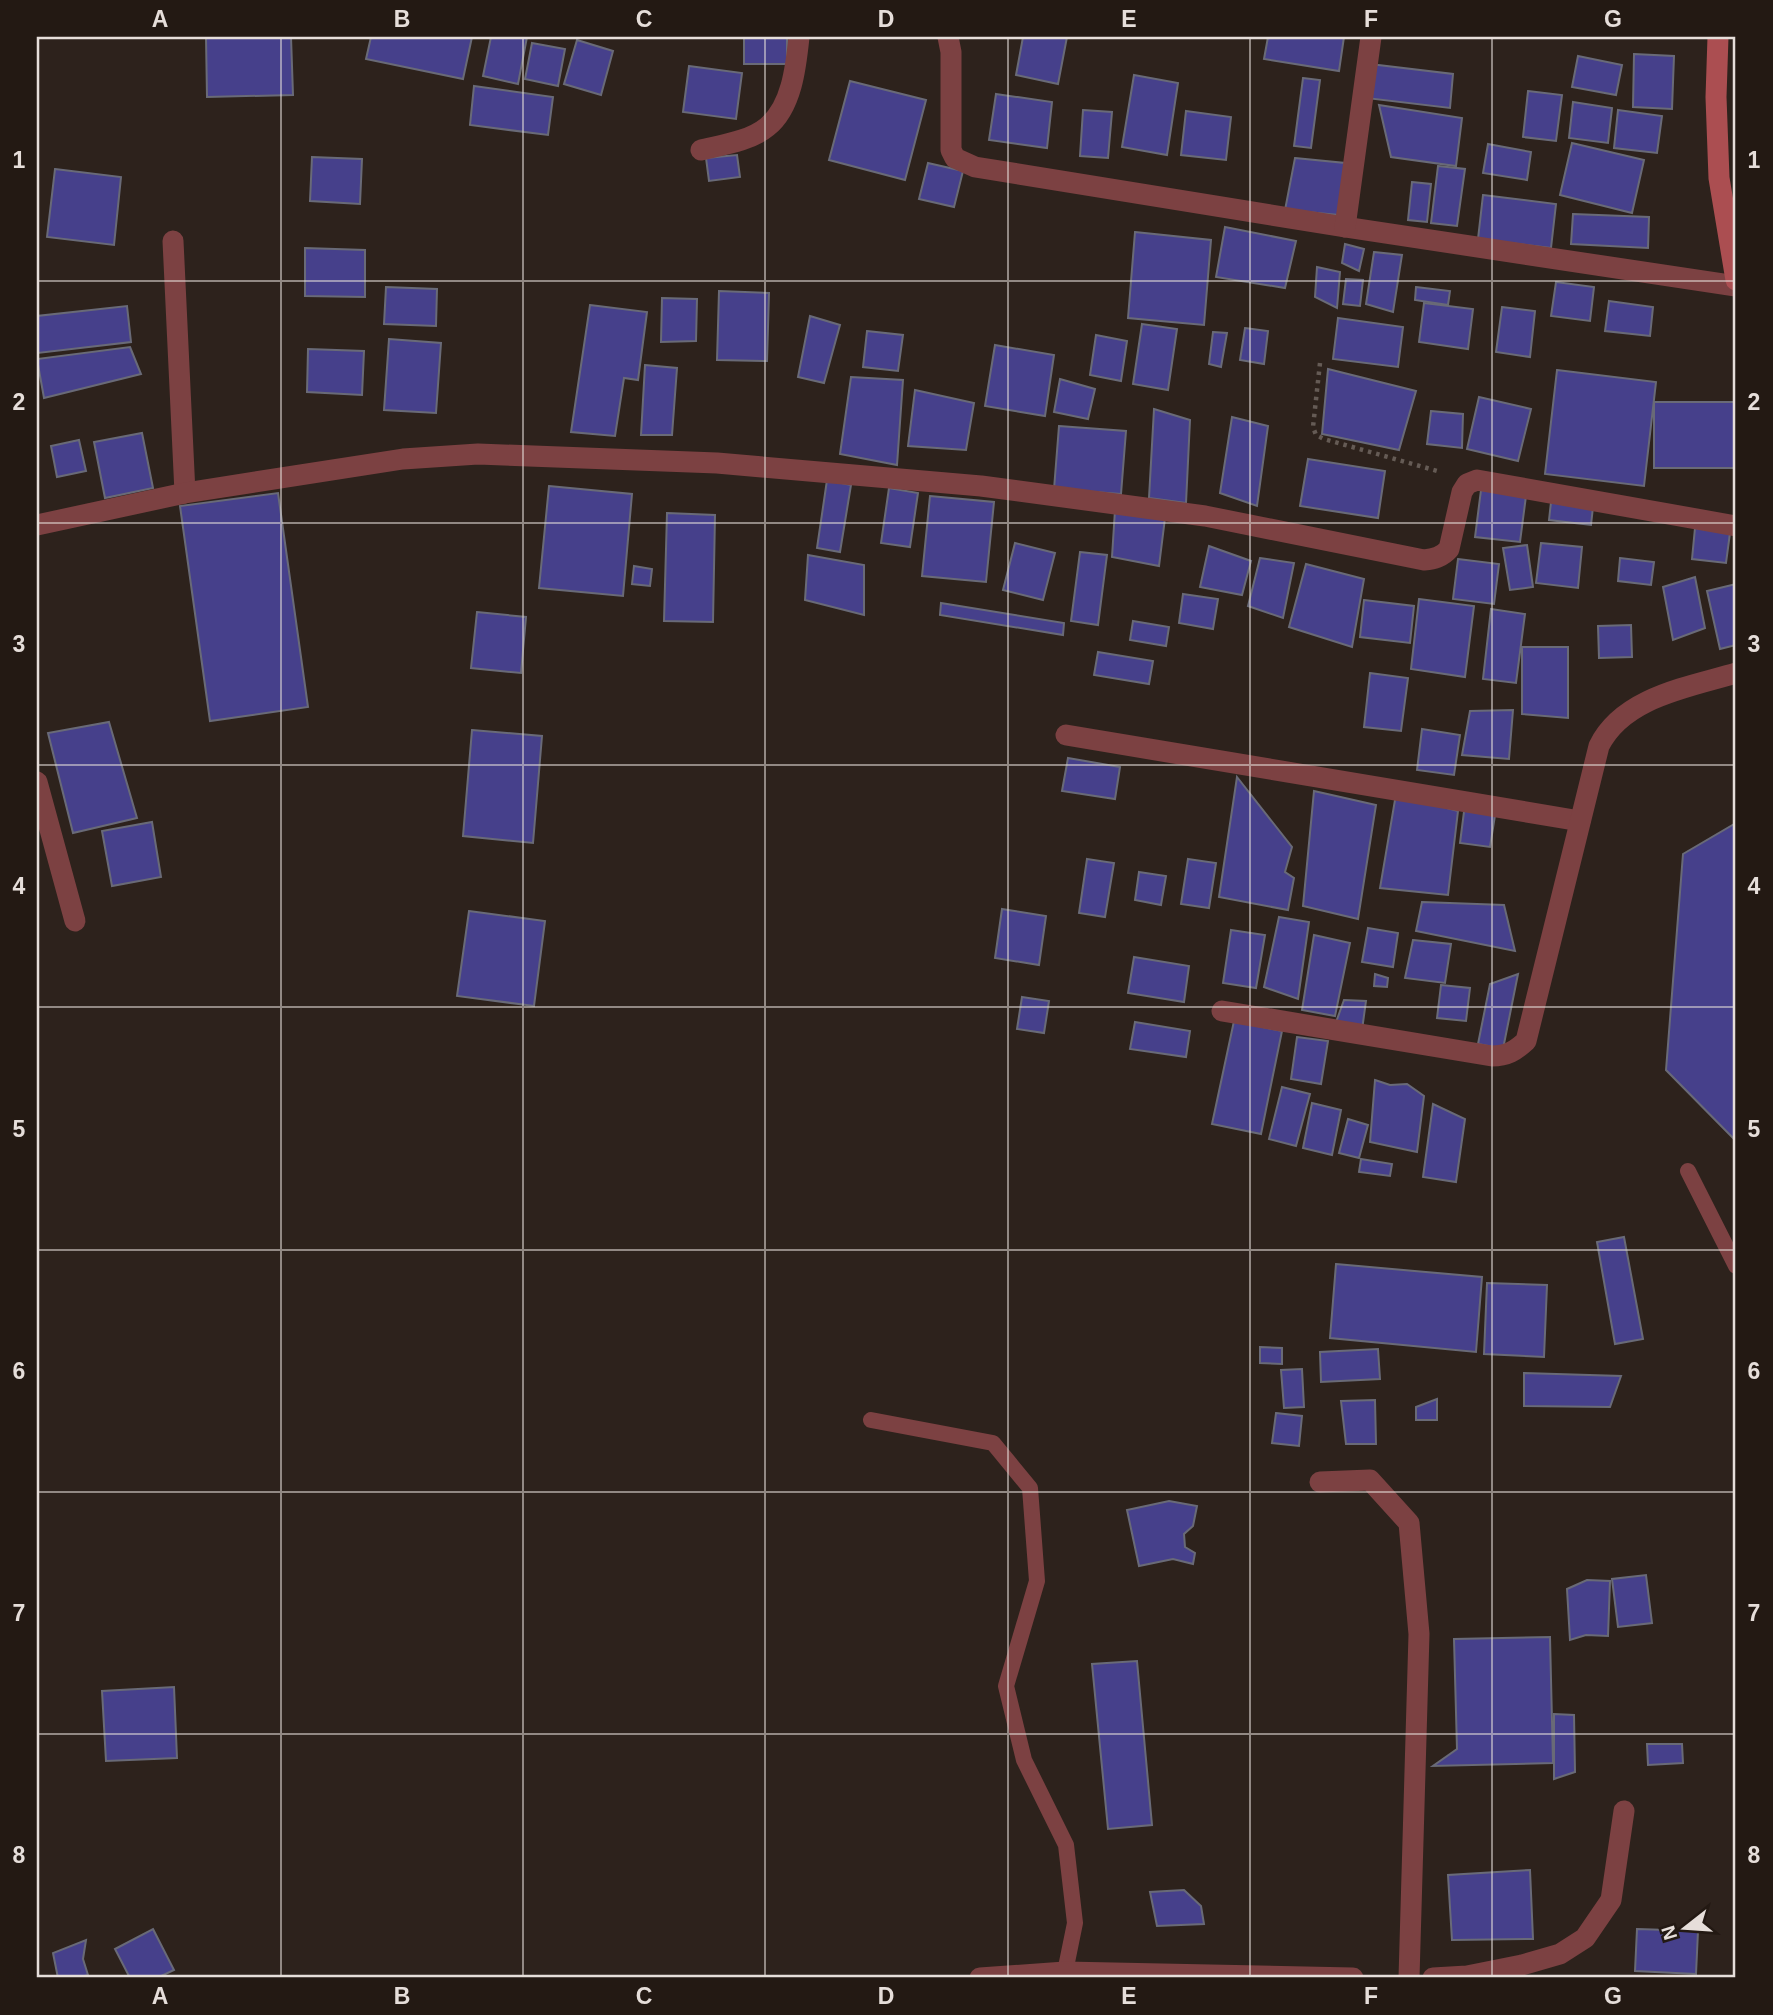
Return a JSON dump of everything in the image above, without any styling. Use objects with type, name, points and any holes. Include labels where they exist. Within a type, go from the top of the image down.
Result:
[{"type":"street","points":[[701,150],[746,138],[767,127],[781,110],[788,94],[796,68],[799,37]]},
{"type":"street","points":[[948,37],[951,52],[949,141],[955,158],[975,167],[1345,227],[1736,286]]},
{"type":"street","points":[[1345,227],[1371,37]]},
{"type":"street","points":[[1718,37],[1716,119],[1719,178],[1736,281]]},
{"type":"street","points":[[173,241],[185,493]]},
{"type":"street","points":[[37,525],[185,493],[402,459],[466,455],[717,463],[981,486],[1205,516],[1424,560],[1434,559],[1449,549],[1462,492],[1472,481],[1498,483],[1736,526]]},
{"type":"street","points":[[1222,1011],[1492,1056],[1502,1056],[1515,1051],[1526,1041],[1599,746],[1605,732],[1621,718],[1653,698],[1736,673]]},
{"type":"street","points":[[1066,734],[1580,821]]},
{"type":"street","points":[[37,782],[75,921]]},
{"type":"street","points":[[1320,1482],[1370,1480],[1409,1523],[1419,1634],[1409,1978]]},
{"type":"street","points":[[1433,1978],[1468,1976],[1522,1965],[1560,1954],[1585,1938],[1611,1900],[1624,1811]]},
{"type":"street","points":[[980,1978],[1065,1972],[1353,1978]]},
{"type":"lane","points":[[1688,1171],[1736,1266]]},
{"type":"lane","points":[[871,1420],[993,1443],[1030,1488],[1037,1581],[1006,1686],[1024,1760],[1066,1845],[1075,1923],[1065,1972]]},
{"type":"path","points":[[1320,363],[1313,427],[1316,435],[1472,481]]},
{"type":"building","points":[[206,37],[291,37],[293,95],[207,97]]},
{"type":"building","points":[[371,37],[472,37],[463,79],[366,59]]},
{"type":"building","points":[[491,37],[527,37],[518,84],[483,76]]},
{"type":"building","points":[[744,37],[787,37],[787,64],[744,64]]},
{"type":"building","points":[[1023,37],[1067,37],[1058,84],[1016,75]]},
{"type":"building","points":[[1268,37],[1344,37],[1339,71],[1264,59]]},
{"type":"building","points":[[577,40],[613,51],[601,95],[564,84]]},
{"type":"building","points":[[532,43],[565,49],[558,86],[525,79]]},
{"type":"building","points":[[1634,54],[1674,56],[1672,109],[1633,107]]},
{"type":"building","points":[[1578,56],[1622,65],[1616,95],[1572,87]]},
{"type":"building","points":[[1370,64],[1453,74],[1450,108],[1366,98]]},
{"type":"building","points":[[689,66],[742,73],[736,119],[683,112]]},
{"type":"building","points":[[1134,75],[1178,83],[1167,155],[1122,147]]},
{"type":"building","points":[[1303,78],[1320,80],[1311,148],[1294,146]]},
{"type":"building","points":[[850,81],[926,100],[905,180],[829,160]]},
{"type":"building","points":[[474,86],[553,97],[548,135],[470,125]]},
{"type":"building","points":[[1528,91],[1562,95],[1556,141],[1523,137]]},
{"type":"building","points":[[996,94],[1052,102],[1047,148],[989,140]]},
{"type":"building","points":[[1573,102],[1612,108],[1608,143],[1569,138]]},
{"type":"building","points":[[1379,105],[1462,118],[1456,166],[1391,157]]},
{"type":"building","points":[[1083,110],[1112,112],[1108,158],[1080,156]]},
{"type":"building","points":[[1618,110],[1662,116],[1657,153],[1614,148]]},
{"type":"building","points":[[1186,111],[1231,117],[1226,160],[1181,155]]},
{"type":"building","points":[[1572,143],[1644,160],[1632,213],[1560,195]]},
{"type":"building","points":[[1488,144],[1531,152],[1527,180],[1483,173]]},
{"type":"building","points":[[737,155],[740,177],[709,181],[706,158]]},
{"type":"building","points":[[312,157],[362,159],[360,204],[310,201]]},
{"type":"building","points":[[1295,158],[1345,163],[1339,215],[1285,210]]},
{"type":"building","points":[[928,163],[963,171],[954,207],[919,199]]},
{"type":"building","points":[[1438,166],[1465,169],[1457,226],[1431,223]]},
{"type":"building","points":[[55,169],[121,177],[114,245],[47,237]]},
{"type":"building","points":[[1412,182],[1431,184],[1427,222],[1408,220]]},
{"type":"building","points":[[1483,195],[1556,204],[1551,248],[1478,239]]},
{"type":"building","points":[[1573,214],[1649,217],[1648,248],[1571,244]]},
{"type":"building","points":[[1225,227],[1296,241],[1285,288],[1216,277]]},
{"type":"building","points":[[1135,232],[1211,240],[1204,325],[1128,318]]},
{"type":"building","points":[[1345,244],[1364,249],[1359,271],[1342,263]]},
{"type":"building","points":[[305,248],[365,250],[365,297],[305,296]]},
{"type":"building","points":[[1374,252],[1402,255],[1393,312],[1366,304]]},
{"type":"building","points":[[1317,267],[1340,272],[1337,308],[1315,297]]},
{"type":"building","points":[[1346,279],[1363,280],[1360,306],[1343,304]]},
{"type":"building","points":[[1556,282],[1594,287],[1590,321],[1551,316]]},
{"type":"building","points":[[386,287],[437,289],[436,326],[384,324]]},
{"type":"building","points":[[1416,287],[1450,291],[1448,305],[1415,300]]},
{"type":"building","points":[[719,291],[769,293],[767,361],[717,360]]},
{"type":"building","points":[[662,298],[697,299],[696,341],[661,342]]},
{"type":"building","points":[[1609,301],[1653,307],[1650,336],[1605,331]]},
{"type":"building","points":[[1424,303],[1473,309],[1468,349],[1419,342]]},
{"type":"building","points":[[590,305],[647,312],[638,380],[624,378],[615,436],[571,432]]},
{"type":"building","points":[[127,306],[131,342],[38,353],[37,316]]},
{"type":"building","points":[[1502,307],[1535,311],[1530,357],[1496,352]]},
{"type":"building","points":[[810,316],[840,325],[824,383],[798,377]]},
{"type":"building","points":[[1338,318],[1403,327],[1398,367],[1333,359]]},
{"type":"building","points":[[1142,324],[1177,329],[1168,390],[1133,384]]},
{"type":"building","points":[[1245,328],[1268,331],[1264,364],[1240,360]]},
{"type":"building","points":[[867,331],[903,335],[898,371],[863,367]]},
{"type":"building","points":[[1213,332],[1227,333],[1221,367],[1209,364]]},
{"type":"building","points":[[1096,335],[1127,341],[1121,381],[1090,375]]},
{"type":"building","points":[[389,339],[441,343],[436,413],[384,410]]},
{"type":"building","points":[[995,345],[1054,355],[1045,416],[985,406]]},
{"type":"building","points":[[130,347],[141,374],[44,398],[37,359]]},
{"type":"building","points":[[308,349],[364,351],[362,395],[307,392]]},
{"type":"building","points":[[645,365],[677,368],[672,435],[641,435]]},
{"type":"building","points":[[1328,369],[1416,391],[1399,450],[1322,434]]},
{"type":"building","points":[[1557,370],[1656,382],[1644,486],[1545,474]]},
{"type":"building","points":[[851,377],[903,380],[897,465],[840,454]]},
{"type":"building","points":[[1060,379],[1095,389],[1088,419],[1054,412]]},
{"type":"building","points":[[915,390],[974,403],[966,450],[908,446]]},
{"type":"building","points":[[1479,397],[1531,409],[1518,461],[1467,449]]},
{"type":"building","points":[[1654,402],[1736,402],[1736,468],[1654,468]]},
{"type":"building","points":[[1154,409],[1190,420],[1186,503],[1149,498]]},
{"type":"building","points":[[1431,411],[1463,414],[1462,448],[1427,444]]},
{"type":"building","points":[[1232,417],[1268,426],[1257,506],[1220,493]]},
{"type":"building","points":[[1059,426],[1126,431],[1121,494],[1054,489]]},
{"type":"building","points":[[142,433],[153,488],[105,498],[94,442]]},
{"type":"building","points":[[79,440],[86,471],[57,477],[51,446]]},
{"type":"building","points":[[1308,459],[1385,471],[1378,518],[1300,506]]},
{"type":"building","points":[[827,480],[851,485],[840,552],[817,548]]},
{"type":"building","points":[[549,486],[632,494],[623,596],[539,588]]},
{"type":"building","points":[[889,488],[918,493],[910,547],[881,543]]},
{"type":"building","points":[[1481,490],[1526,496],[1520,542],[1475,537]]},
{"type":"building","points":[[278,493],[308,707],[210,721],[180,506]]},
{"type":"building","points":[[930,496],[994,502],[986,582],[922,576]]},
{"type":"building","points":[[1551,502],[1593,507],[1591,525],[1549,520]]},
{"type":"building","points":[[1115,510],[1165,518],[1159,566],[1112,557]]},
{"type":"building","points":[[667,513],[715,515],[713,622],[664,621]]},
{"type":"building","points":[[1695,528],[1730,533],[1726,563],[1692,559]]},
{"type":"building","points":[[1015,543],[1055,553],[1043,600],[1003,590]]},
{"type":"building","points":[[1541,543],[1582,547],[1578,588],[1536,583]]},
{"type":"building","points":[[1527,545],[1533,587],[1510,590],[1503,548]]},
{"type":"building","points":[[1209,546],[1251,561],[1242,595],[1200,587]]},
{"type":"building","points":[[1080,552],[1107,555],[1098,625],[1071,621]]},
{"type":"building","points":[[808,555],[864,565],[864,615],[805,600]]},
{"type":"building","points":[[1260,558],[1294,563],[1283,618],[1248,606]]},
{"type":"building","points":[[1620,558],[1654,562],[1651,585],[1618,581]]},
{"type":"building","points":[[1458,559],[1499,564],[1494,604],[1453,599]]},
{"type":"building","points":[[1306,564],[1364,579],[1352,647],[1289,627]]},
{"type":"building","points":[[634,566],[652,569],[650,586],[632,584]]},
{"type":"building","points":[[1695,577],[1705,628],[1673,640],[1663,587]]},
{"type":"building","points":[[1736,584],[1736,645],[1720,649],[1707,591]]},
{"type":"building","points":[[1183,594],[1218,599],[1213,629],[1179,623]]},
{"type":"building","points":[[1419,599],[1474,606],[1465,677],[1411,669]]},
{"type":"building","points":[[1364,600],[1414,606],[1410,643],[1360,637]]},
{"type":"building","points":[[941,603],[1064,623],[1063,635],[940,615]]},
{"type":"building","points":[[1491,609],[1525,614],[1516,683],[1483,679]]},
{"type":"building","points":[[477,612],[526,617],[521,673],[471,668]]},
{"type":"building","points":[[1133,621],[1169,627],[1166,646],[1130,640]]},
{"type":"building","points":[[1631,625],[1632,657],[1599,658],[1598,626]]},
{"type":"building","points":[[1522,647],[1568,647],[1568,718],[1522,714]]},
{"type":"building","points":[[1098,652],[1153,661],[1149,684],[1094,675]]},
{"type":"building","points":[[1370,673],[1408,678],[1401,731],[1364,727]]},
{"type":"building","points":[[1513,710],[1509,759],[1462,755],[1470,711]]},
{"type":"building","points":[[109,722],[137,818],[73,833],[48,733]]},
{"type":"building","points":[[1422,729],[1460,735],[1454,775],[1417,770]]},
{"type":"building","points":[[472,730],[542,736],[533,843],[463,836]]},
{"type":"building","points":[[1068,758],[1120,767],[1115,799],[1062,791]]},
{"type":"building","points":[[1237,777],[1292,847],[1285,872],[1294,878],[1288,910],[1219,897]]},
{"type":"building","points":[[1314,791],[1376,805],[1358,919],[1303,906]]},
{"type":"building","points":[[1396,794],[1458,811],[1448,895],[1380,888]]},
{"type":"building","points":[[1465,804],[1496,809],[1490,847],[1460,843]]},
{"type":"building","points":[[152,822],[161,877],[112,886],[102,831]]},
{"type":"building","points":[[1736,823],[1736,1141],[1666,1070],[1683,854]]},
{"type":"building","points":[[1087,859],[1114,863],[1105,917],[1079,913]]},
{"type":"building","points":[[1188,859],[1216,863],[1209,908],[1181,904]]},
{"type":"building","points":[[1139,872],[1166,876],[1161,905],[1135,900]]},
{"type":"building","points":[[1422,902],[1504,905],[1515,951],[1416,931]]},
{"type":"building","points":[[1002,909],[1046,916],[1039,965],[995,958]]},
{"type":"building","points":[[469,911],[545,921],[534,1006],[457,996]]},
{"type":"building","points":[[1279,917],[1309,922],[1298,999],[1264,987]]},
{"type":"building","points":[[1368,928],[1398,933],[1393,967],[1362,962]]},
{"type":"building","points":[[1231,930],[1265,935],[1256,988],[1223,983]]},
{"type":"building","points":[[1314,935],[1350,943],[1335,1016],[1302,1010]]},
{"type":"building","points":[[1413,940],[1451,944],[1445,983],[1405,978]]},
{"type":"building","points":[[1134,957],[1189,966],[1184,1002],[1128,993]]},
{"type":"building","points":[[1375,974],[1388,978],[1387,987],[1374,986]]},
{"type":"building","points":[[1518,974],[1503,1049],[1478,1044],[1490,984]]},
{"type":"building","points":[[1441,985],[1470,988],[1466,1021],[1437,1018]]},
{"type":"building","points":[[1022,997],[1049,1001],[1044,1033],[1017,1029]]},
{"type":"building","points":[[1344,1000],[1366,1001],[1362,1030],[1335,1025]]},
{"type":"building","points":[[1234,1021],[1282,1031],[1261,1134],[1212,1124]]},
{"type":"building","points":[[1135,1022],[1190,1031],[1186,1057],[1130,1049]]},
{"type":"building","points":[[1297,1037],[1328,1041],[1321,1084],[1291,1079]]},
{"type":"building","points":[[1375,1080],[1390,1085],[1407,1084],[1424,1096],[1417,1152],[1370,1142]]},
{"type":"building","points":[[1282,1087],[1310,1094],[1296,1146],[1269,1139]]},
{"type":"building","points":[[1312,1103],[1341,1110],[1332,1155],[1303,1148]]},
{"type":"building","points":[[1433,1104],[1465,1119],[1456,1182],[1423,1177]]},
{"type":"building","points":[[1348,1119],[1368,1125],[1359,1158],[1339,1153]]},
{"type":"building","points":[[1361,1159],[1392,1164],[1390,1176],[1359,1172]]},
{"type":"building","points":[[1624,1237],[1643,1339],[1615,1344],[1597,1242]]},
{"type":"building","points":[[1336,1264],[1482,1277],[1476,1352],[1330,1338]]},
{"type":"building","points":[[1487,1283],[1547,1285],[1544,1357],[1484,1354]]},
{"type":"building","points":[[1260,1347],[1282,1348],[1282,1364],[1260,1363]]},
{"type":"building","points":[[1378,1349],[1380,1379],[1321,1382],[1320,1352]]},
{"type":"building","points":[[1302,1369],[1304,1407],[1284,1408],[1281,1370]]},
{"type":"building","points":[[1524,1373],[1621,1376],[1610,1407],[1524,1406]]},
{"type":"building","points":[[1437,1399],[1437,1420],[1416,1420],[1416,1407]]},
{"type":"building","points":[[1375,1400],[1376,1444],[1346,1444],[1341,1401]]},
{"type":"building","points":[[1276,1413],[1302,1416],[1299,1446],[1272,1443]]},
{"type":"building","points":[[1169,1501],[1197,1506],[1193,1526],[1184,1534],[1185,1547],[1195,1553],[1193,1564],[1173,1559],[1139,1566],[1127,1510]]},
{"type":"building","points":[[1646,1575],[1652,1623],[1618,1627],[1612,1579]]},
{"type":"building","points":[[1587,1580],[1610,1581],[1608,1636],[1586,1635],[1570,1640],[1567,1589]]},
{"type":"building","points":[[1550,1637],[1553,1763],[1433,1766],[1457,1749],[1454,1639]]},
{"type":"building","points":[[1137,1661],[1152,1825],[1108,1829],[1092,1664]]},
{"type":"building","points":[[174,1687],[177,1758],[106,1761],[102,1691]]},
{"type":"building","points":[[1554,1714],[1574,1715],[1575,1772],[1554,1779]]},
{"type":"building","points":[[1647,1744],[1682,1744],[1683,1763],[1648,1765]]},
{"type":"building","points":[[1530,1870],[1533,1939],[1452,1940],[1448,1875]]},
{"type":"building","points":[[1184,1890],[1201,1906],[1204,1924],[1157,1926],[1150,1892]]},
{"type":"building","points":[[153,1929],[174,1970],[157,1978],[130,1978],[115,1949]]},
{"type":"building","points":[[1637,1929],[1698,1931],[1696,1974],[1635,1971]]},
{"type":"building","points":[[86,1940],[83,1959],[88,1975],[58,1978],[53,1953]]}]
